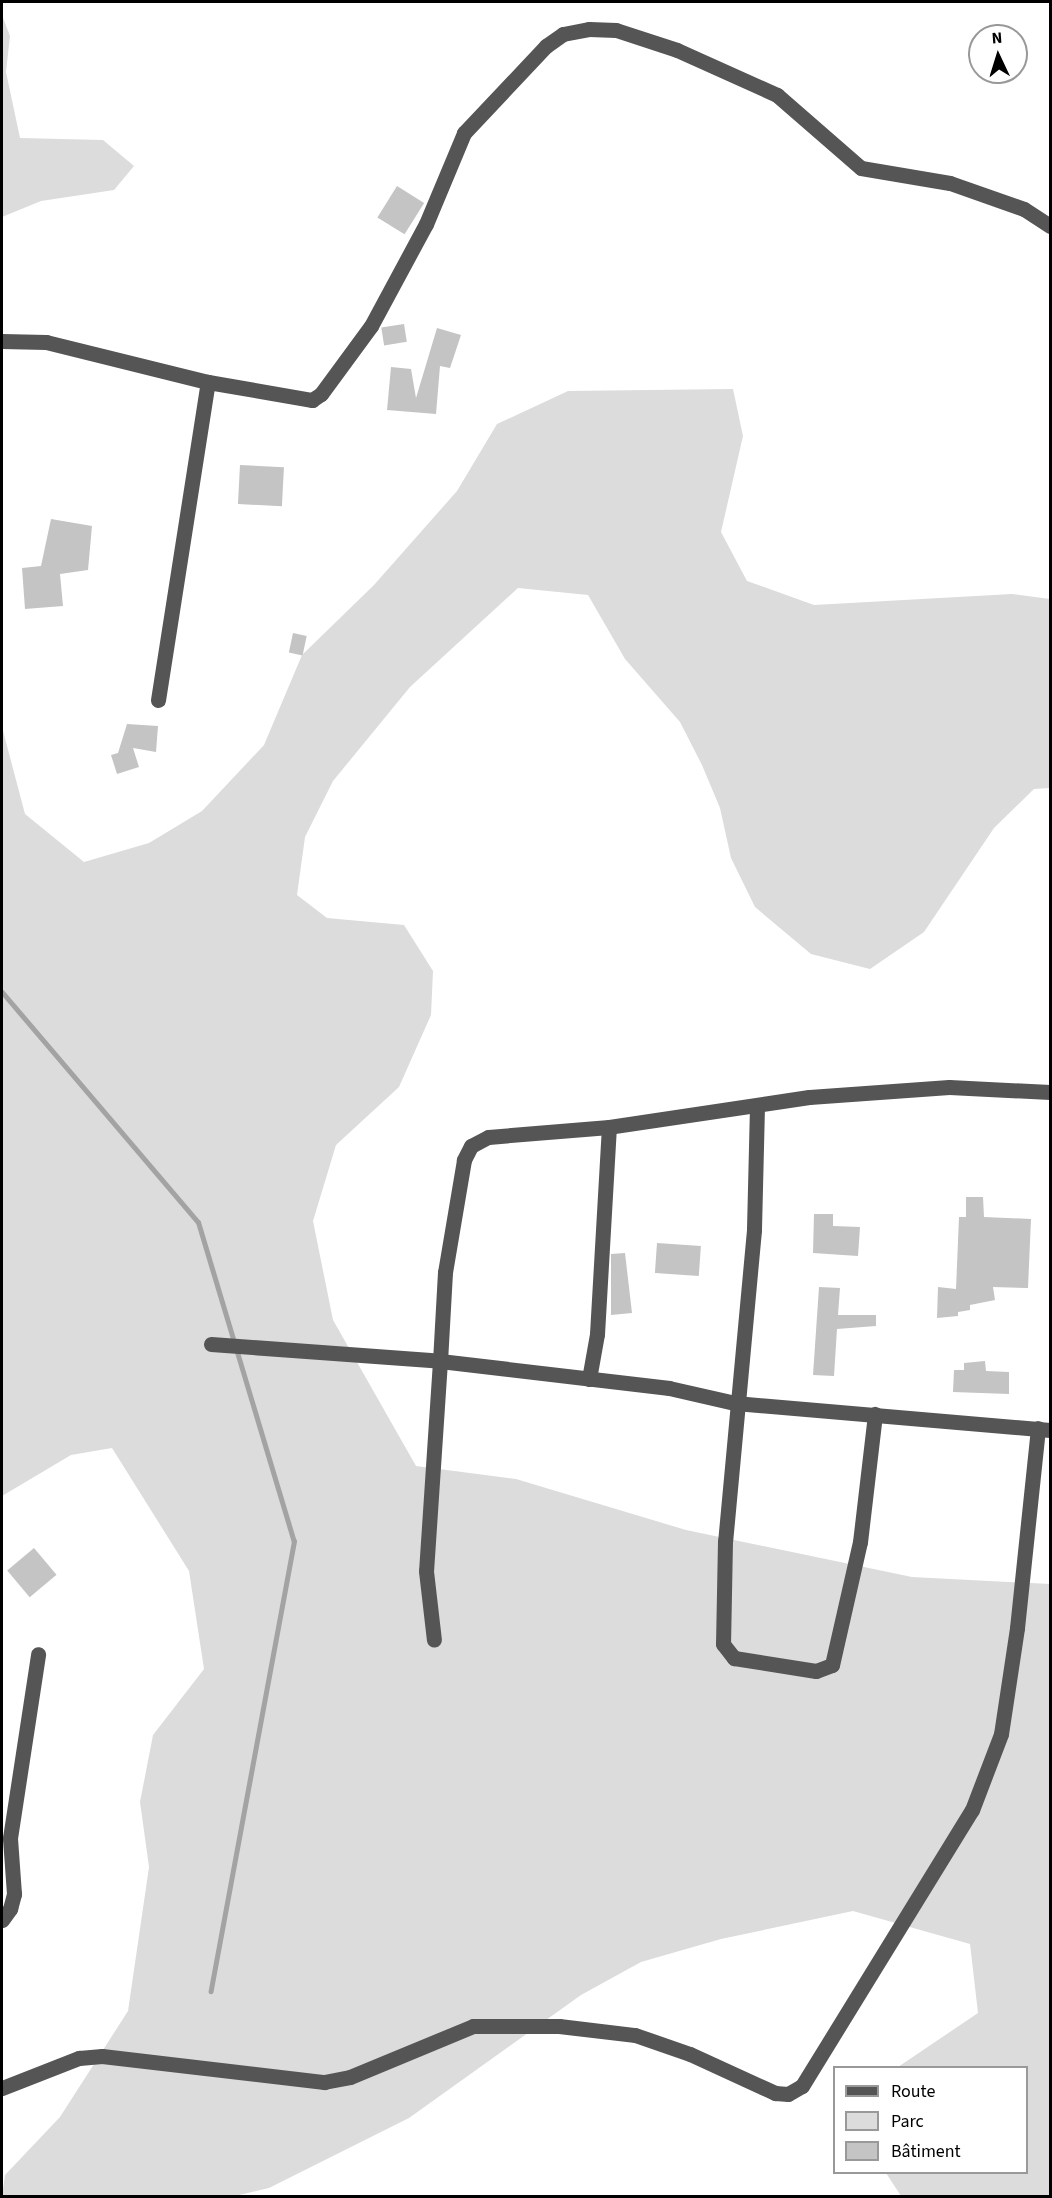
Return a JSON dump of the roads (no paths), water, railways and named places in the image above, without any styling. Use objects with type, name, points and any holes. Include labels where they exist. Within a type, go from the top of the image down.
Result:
[{"type":"street","points":[[2,340],[46,342],[208,382],[301,401],[321,394],[371,326],[426,224],[464,133],[563,34],[616,30],[677,50],[786,99],[812,128],[861,168],[950,183],[1024,209],[1050,226]]},
{"type":"street","points":[[158,700],[208,382]]},
{"type":"street","points":[[434,1640],[426,1571],[445,1272],[464,1160],[471,1146],[488,1137],[609,1127],[809,1097],[949,1087],[1050,1092]]},
{"type":"street","points":[[757,1106],[754,1230],[735,1403],[723,1644],[734,1658],[816,1671],[832,1665],[853,1575],[875,1414]]},
{"type":"street","points":[[589,1379],[597,1334],[609,1127]]},
{"type":"street","points":[[2,2088],[79,2058],[102,2056],[324,2082],[350,2076],[473,2026],[560,2026],[635,2035],[690,2054],[775,2093],[788,2094],[802,2086],[972,1810],[1001,1734],[1044,1429],[735,1403],[669,1389],[440,1361],[211,1344]]},
{"type":"street","points":[[2,1920],[10,1909],[14,1894],[10,1838],[38,1654]]},
{"type":"waterway","points":[[2,992],[198,1222],[294,1541],[211,1991]]}]
